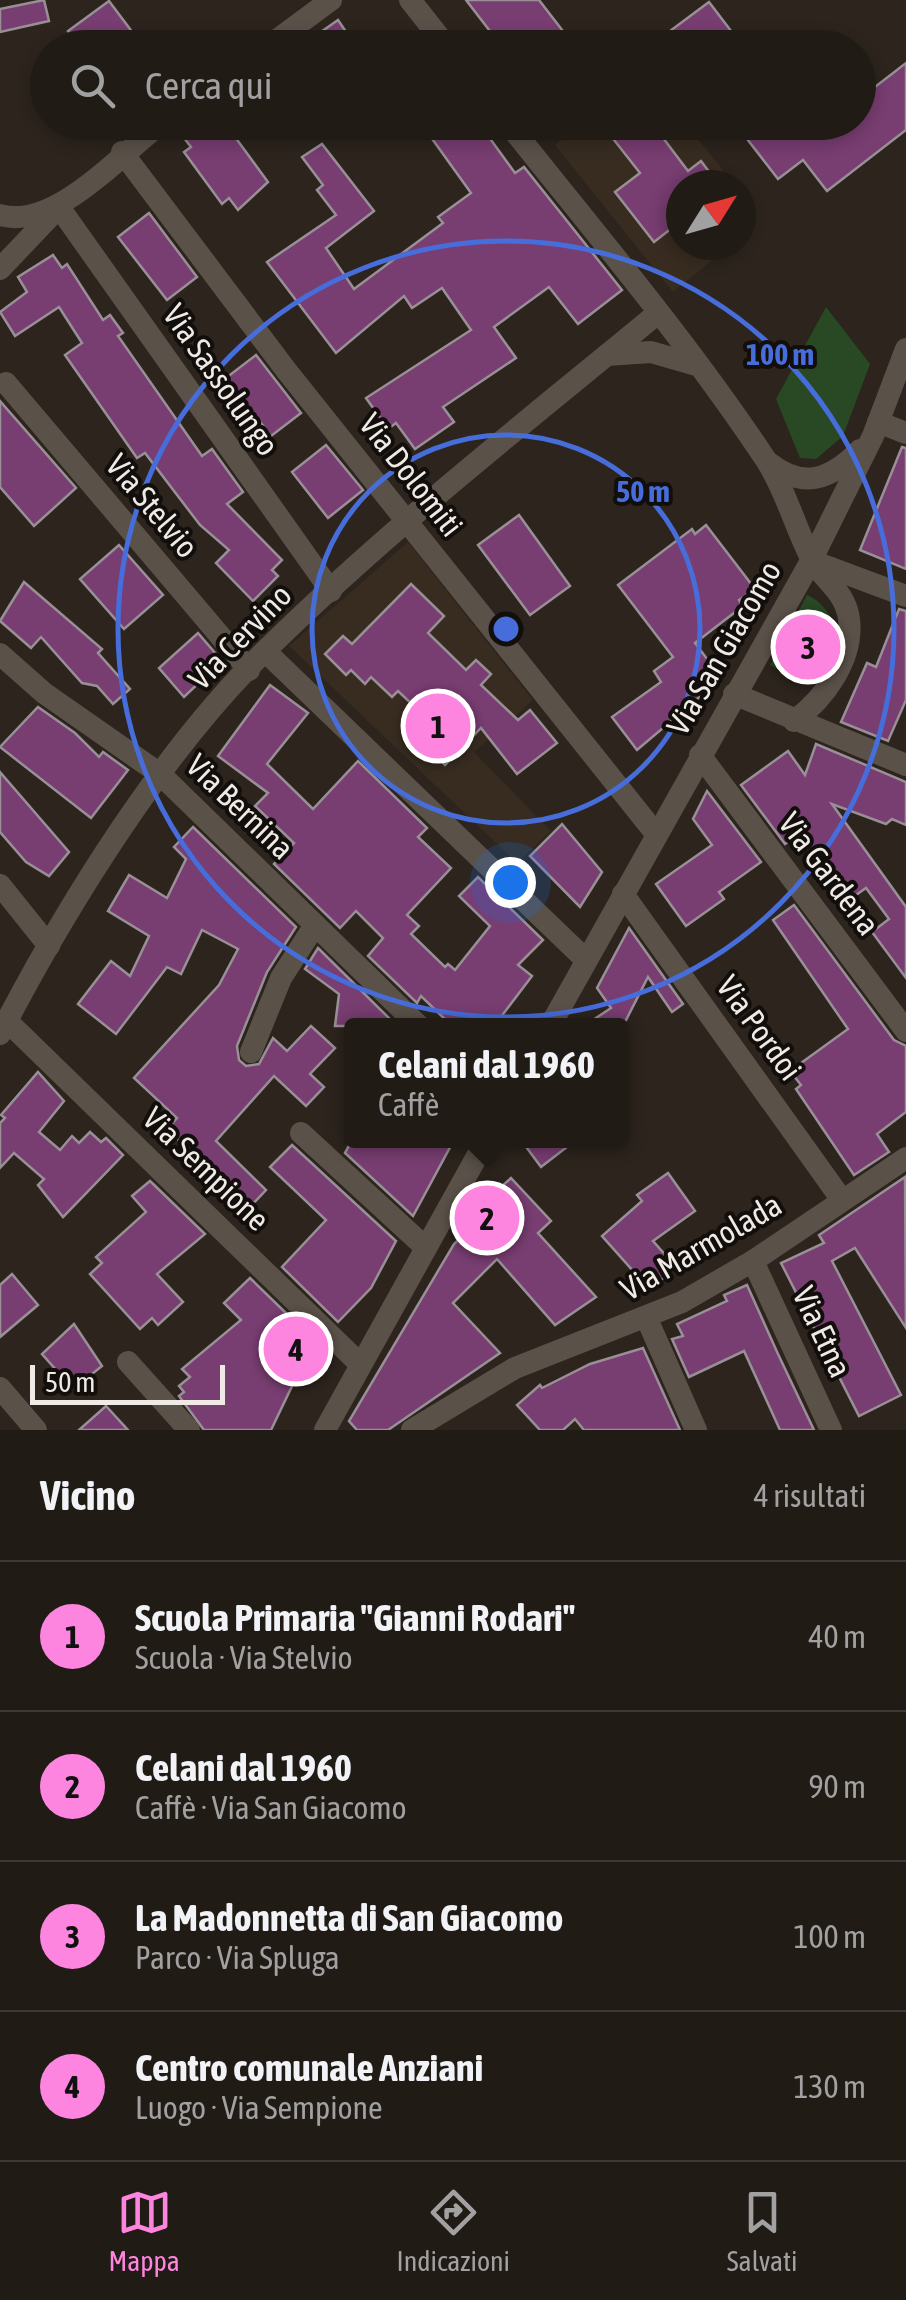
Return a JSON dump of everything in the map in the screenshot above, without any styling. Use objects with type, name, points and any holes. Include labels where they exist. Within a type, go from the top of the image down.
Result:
[{"type":"street","points":[[290,30],[331,0]]},
{"type":"street","points":[[410,0],[434,30]]},
{"type":"street","points":[[0,269],[59,206],[138,140]]},
{"type":"street","name":"Via San Giacomo","points":[[521,140],[658,313],[767,462],[812,561],[554,1018]]},
{"type":"street","name":"Via Dolomiti","points":[[122,152],[406,523],[656,834]]},
{"type":"street","points":[[0,215],[26,218],[59,206]]},
{"type":"street","name":"Via Sassolungo","points":[[59,206],[331,591]]},
{"type":"street","name":"Via Cervino","points":[[3,1027],[160,774],[265,650],[406,523],[658,313]]},
{"type":"street","points":[[812,561],[875,429],[906,349]]},
{"type":"street","points":[[607,355],[651,352],[696,365]]},
{"type":"street","name":"Via Stelvio","points":[[6,383],[248,670]]},
{"type":"street","points":[[875,429],[906,433]]},
{"type":"street","points":[[767,462],[789,477],[816,480],[846,464],[875,429]]},
{"type":"street","points":[[812,561],[906,596]]},
{"type":"street","points":[[794,721],[832,682],[849,636],[843,597],[812,561]]},
{"type":"street","points":[[265,650],[586,960]]},
{"type":"street","name":"Via Bernina","points":[[0,654],[44,693],[160,774],[412,1018]]},
{"type":"street","points":[[734,694],[906,765]]},
{"type":"street","name":"Via Gardena","points":[[700,755],[906,1031]]},
{"type":"street","points":[[0,884],[50,946]]},
{"type":"street","name":"Via Pordoi","points":[[623,894],[842,1200]]},
{"type":"street","points":[[252,1052],[281,978],[316,925]]},
{"type":"street","name":"Via Sempione","points":[[3,1027],[361,1364]]},
{"type":"street","points":[[301,1133],[426,1248]]},
{"type":"street","points":[[325,1430],[482,1148]]},
{"type":"street","name":"Via Marmolada","points":[[416,1429],[515,1368],[647,1319],[753,1260],[904,1164]]},
{"type":"street","name":"Via Etna","points":[[753,1260],[831,1430]]},
{"type":"street","points":[[647,1319],[696,1430]]},
{"type":"street","points":[[128,1362],[188,1430]]},
{"type":"street","points":[[0,1388],[36,1430]]},
{"type":"shaded area","points":[[561,140],[699,140],[723,170],[666,170],[666,260],[712,260],[673,292],[555,145]]},
{"type":"shaded area","points":[[408,542],[533,700],[474,752],[551,831],[517,863],[289,646]]},
{"type":"green space","points":[[826,307],[870,364],[843,436],[816,459],[800,458],[776,399]]},
{"type":"green space","points":[[807,595],[829,614],[837,641],[831,666],[821,675],[802,679],[770,665]]},
{"type":"building","points":[[44,0],[49,21],[0,32],[0,9]]},
{"type":"building","points":[[466,0],[539,0],[562,30],[489,30]]},
{"type":"building","points":[[109,1],[131,30],[69,30]]},
{"type":"building","points":[[709,2],[730,30],[671,30]]},
{"type":"building","points":[[338,20],[345,30],[324,30]]},
{"type":"building","points":[[906,63],[906,130],[827,191],[803,160],[778,179],[748,140],[876,140],[876,86]]},
{"type":"building","points":[[186,140],[237,140],[268,182],[238,210],[229,198],[222,204],[184,152],[191,147]]},
{"type":"building","points":[[433,140],[491,140],[515,173],[524,167],[622,290],[578,324],[549,287],[494,327],[516,358],[443,407],[454,422],[415,449],[396,423],[388,429],[366,398],[471,330],[442,288],[412,308],[404,296],[336,353],[267,262],[336,215],[317,190],[323,185],[302,157],[322,144],[374,211],[326,248],[354,289],[443,223],[438,217],[471,193]]},
{"type":"building","points":[[614,140],[665,140],[687,170],[666,170],[666,233],[654,242],[615,192],[640,173]]},
{"type":"building","points":[[701,161],[708,170],[689,170]]},
{"type":"building","points":[[149,213],[197,277],[167,300],[118,237]]},
{"type":"building","points":[[53,255],[62,268],[67,264],[103,320],[110,315],[123,333],[118,336],[202,456],[212,449],[243,492],[227,504],[282,560],[272,570],[278,576],[253,601],[216,563],[229,550],[200,525],[145,453],[137,458],[65,355],[82,343],[59,307],[15,336],[0,312],[27,292],[18,277]]},
{"type":"building","points":[[256,355],[301,413],[271,436],[226,378]]},
{"type":"building","points":[[0,401],[76,488],[34,526],[0,487]]},
{"type":"building","points":[[326,445],[363,490],[328,518],[292,472]]},
{"type":"building","points":[[902,447],[906,448],[906,569],[860,550]]},
{"type":"building","points":[[519,515],[570,586],[530,615],[478,545]]},
{"type":"building","points":[[706,525],[755,589],[739,600],[743,606],[695,643],[717,672],[697,688],[702,695],[637,750],[612,717],[661,682],[654,671],[673,657],[618,585],[692,529],[695,534]]},
{"type":"building","points":[[119,545],[163,595],[124,629],[80,579]]},
{"type":"building","points":[[24,582],[102,649],[98,653],[130,689],[113,704],[97,686],[82,683],[41,637],[31,648],[0,621]]},
{"type":"building","points":[[411,584],[444,616],[428,633],[466,670],[476,660],[491,674],[481,685],[518,720],[530,710],[557,743],[517,774],[481,728],[445,765],[415,735],[429,720],[398,691],[392,697],[371,677],[365,684],[351,670],[346,675],[325,654],[343,636],[352,644]]},
{"type":"building","points":[[899,609],[906,611],[906,700],[888,741],[841,722],[867,663],[876,667]]},
{"type":"building","points":[[198,633],[222,661],[184,697],[159,668]]},
{"type":"building","points":[[270,685],[308,713],[267,764],[313,809],[358,761],[427,828],[418,837],[451,868],[407,915],[419,926],[411,934],[445,967],[448,964],[455,970],[490,926],[459,896],[478,877],[543,940],[518,965],[532,976],[500,1018],[444,1018],[421,996],[417,1003],[368,956],[383,938],[356,911],[340,928],[274,864],[294,843],[255,806],[268,793],[218,756]]},
{"type":"building","points":[[38,707],[75,733],[99,757],[103,752],[128,770],[91,818],[0,747]]},
{"type":"building","points":[[816,744],[906,782],[906,825],[892,819],[886,824],[832,804],[906,907],[906,978],[872,932],[889,919],[866,888],[846,902],[797,835],[785,844],[741,785],[788,751],[805,775]]},
{"type":"building","points":[[0,772],[69,852],[49,876],[26,862],[0,832]]},
{"type":"building","points":[[707,791],[761,862],[719,892],[724,899],[686,926],[656,884],[712,845],[693,819]]},
{"type":"building","points":[[562,824],[602,872],[580,907],[530,856]]},
{"type":"building","points":[[193,827],[296,927],[267,972],[237,1046],[239,1060],[246,1066],[259,1064],[273,1038],[287,1051],[311,1026],[335,1048],[310,1074],[324,1087],[306,1106],[274,1076],[216,1141],[266,1190],[249,1208],[167,1129],[177,1118],[134,1078],[219,985],[238,949],[202,930],[181,974],[167,967],[116,1034],[78,1004],[111,961],[130,976],[149,936],[108,911],[129,875],[167,898],[186,859],[174,847]]},
{"type":"building","points":[[794,905],[894,1040],[906,1046],[906,1112],[877,1134],[889,1152],[854,1175],[796,1089],[801,1085],[790,1071],[848,1029],[773,920]]},
{"type":"building","points":[[629,928],[683,1004],[672,1012],[648,977],[627,1018],[596,1018],[611,1008],[597,988]]},
{"type":"building","points":[[318,948],[389,1018],[344,1018],[344,1026],[335,1026],[339,994],[305,969]]},
{"type":"building","points":[[38,1072],[64,1101],[39,1132],[60,1150],[72,1136],[79,1143],[90,1132],[101,1142],[106,1138],[123,1155],[63,1217],[38,1185],[44,1179],[14,1153],[0,1168],[0,1123],[5,1118],[1,1115]]},
{"type":"building","points":[[292,1145],[396,1241],[371,1288],[338,1322],[282,1267],[326,1220],[270,1167]]},
{"type":"building","points":[[348,1148],[450,1148],[413,1216],[345,1153]]},
{"type":"building","points":[[527,1148],[566,1148],[541,1167]]},
{"type":"building","points":[[668,1173],[695,1211],[653,1241],[676,1267],[650,1290],[602,1236],[642,1201],[637,1195]]},
{"type":"building","points":[[905,1177],[906,1328],[855,1248],[832,1261],[901,1395],[859,1416],[781,1263],[824,1243],[819,1235]]},
{"type":"building","points":[[511,1178],[551,1221],[538,1233],[596,1297],[555,1325],[497,1259],[453,1303],[500,1353],[388,1430],[357,1430],[349,1421],[454,1244],[497,1204],[490,1197]]},
{"type":"building","points":[[150,1181],[205,1234],[157,1274],[183,1302],[158,1325],[152,1318],[140,1329],[90,1274],[102,1263],[96,1257],[146,1212],[132,1196]]},
{"type":"building","points":[[12,1274],[38,1305],[0,1337],[0,1285]]},
{"type":"building","points":[[250,1278],[321,1347],[299,1382],[295,1380],[271,1430],[204,1430],[179,1396],[184,1392],[179,1386],[190,1377],[182,1369],[241,1320],[224,1303]]},
{"type":"building","points":[[747,1285],[814,1430],[780,1430],[744,1351],[689,1377],[672,1339],[683,1336],[677,1324],[727,1301],[724,1295]]},
{"type":"building","points":[[74,1324],[102,1366],[73,1389],[42,1354]]},
{"type":"building","points":[[643,1348],[680,1430],[584,1430],[575,1419],[563,1430],[540,1430],[517,1405],[540,1385],[542,1388],[590,1364]]},
{"type":"building","points":[[106,1406],[128,1430],[79,1430]]},
{"type":"place","name":"La Madonnetta di San Giacomo","points":[[808,647]]},
{"type":"place","name":"Scuola Primaria \"Gianni Rodari\"","points":[[438,726]]},
{"type":"place","name":"Celani dal 1960","points":[[487,1218]]},
{"type":"place","name":"Centro comunale Anziani","points":[[296,1349]]}]
